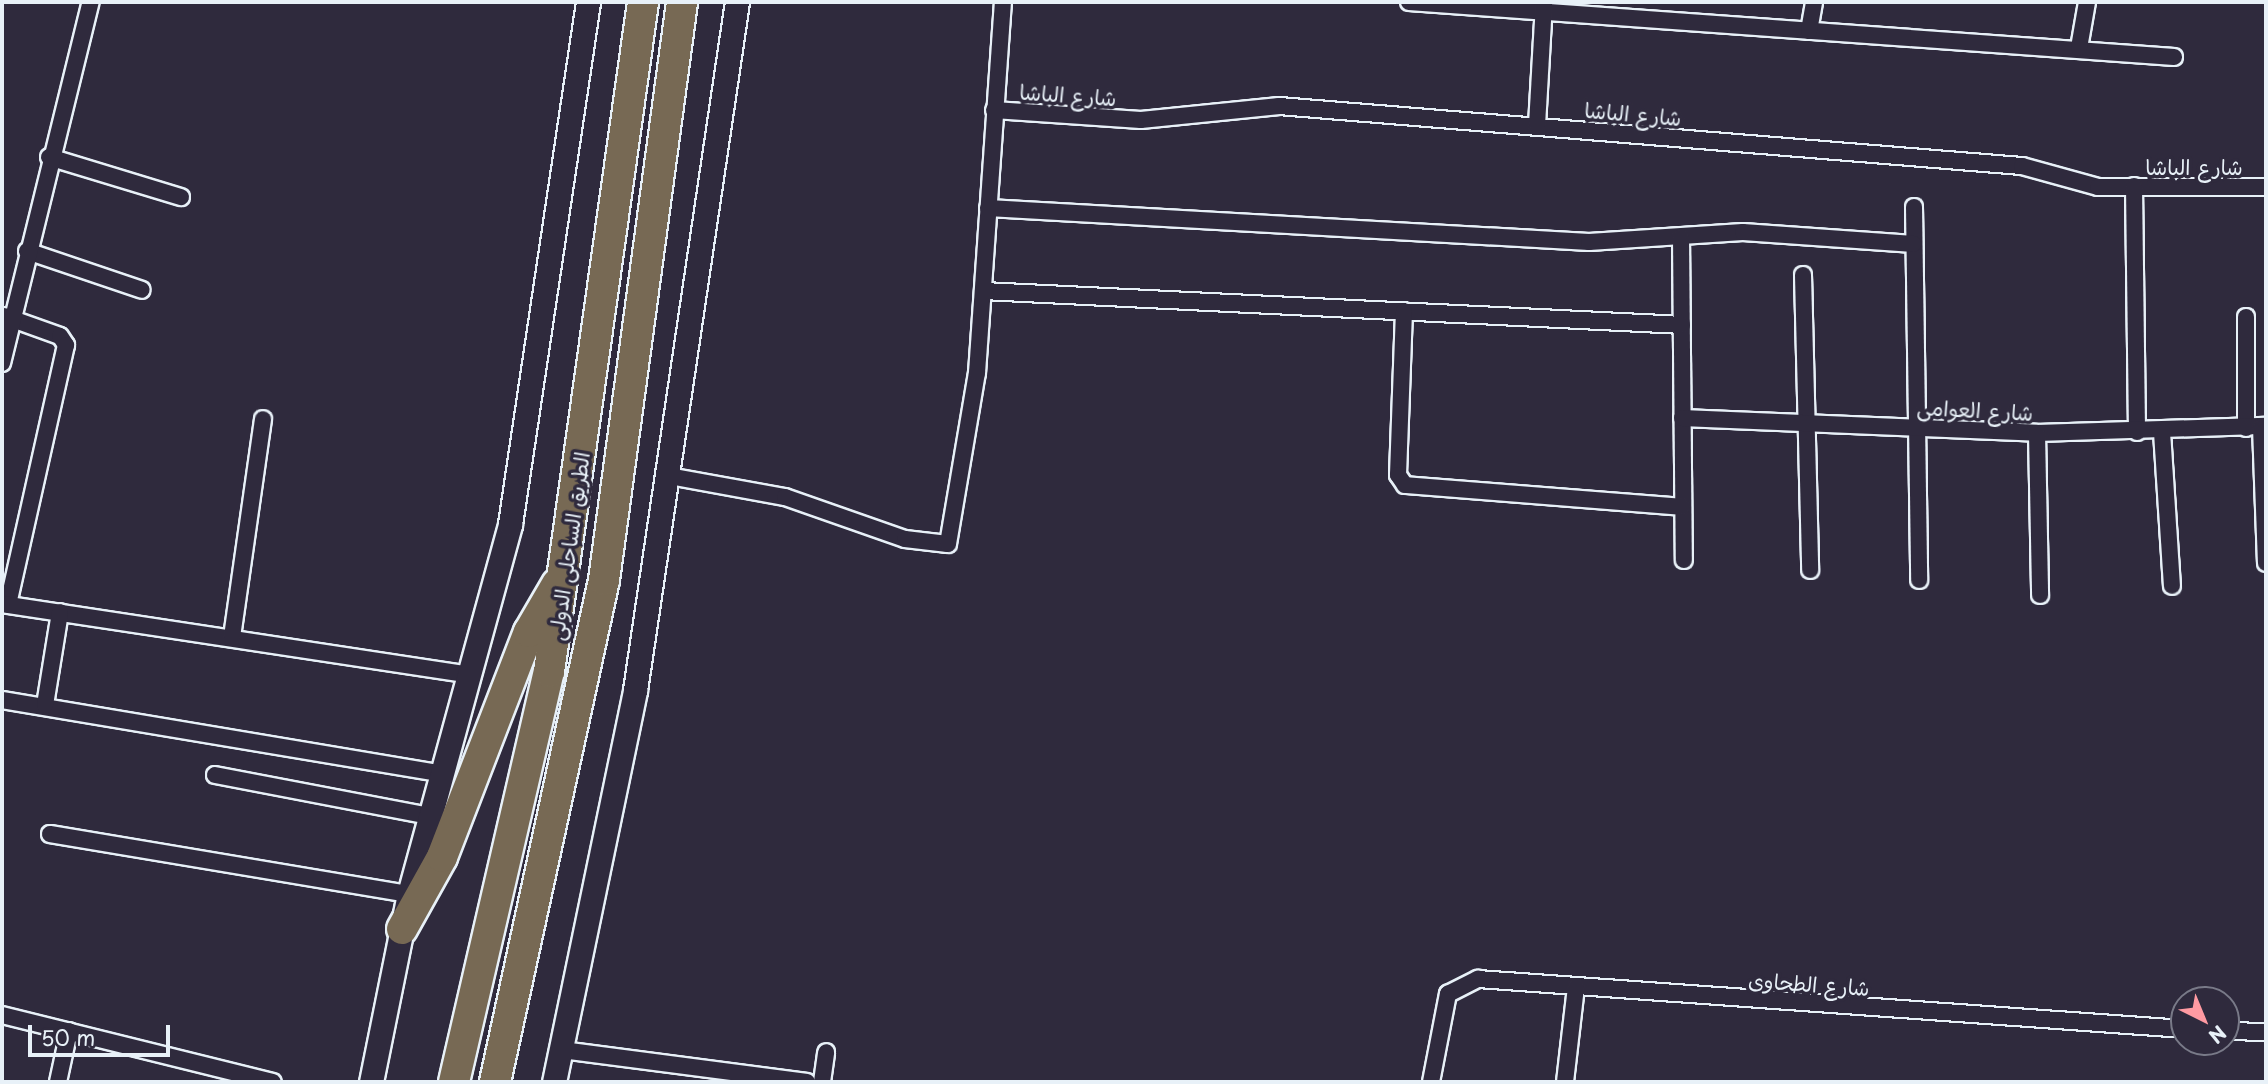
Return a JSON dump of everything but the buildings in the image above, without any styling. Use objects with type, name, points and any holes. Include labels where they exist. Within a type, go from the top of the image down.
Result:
[{"type":"highway","name":"الطريق الساحلى الدولى","points":[[454,1082],[526,780],[565,572],[643,2]]},
{"type":"highway","name":"الطريق الساحلى الدولى","points":[[495,1082],[604,580],[682,2]]},
{"type":"highway","points":[[402,929],[442,857],[529,632],[565,572]]},
{"type":"street","points":[[2,363],[6,317],[27,251],[91,2]]},
{"type":"street","points":[[371,1082],[410,894],[469,675],[525,447],[588,2]]},
{"type":"street","points":[[554,1082],[615,803],[669,476],[737,2]]},
{"type":"street","points":[[669,476],[785,497],[905,540],[948,544],[967,454],[983,290],[1003,2]]},
{"type":"street","points":[[1409,2],[1544,6],[1810,31],[2079,48],[2174,57]]},
{"type":"street","points":[[1810,31],[1814,2]]},
{"type":"street","points":[[2079,48],[2087,2]]},
{"type":"street","points":[[1537,125],[1544,6]]},
{"type":"street","name":"شارع الباشا","points":[[994,110],[1141,120],[1279,106],[2022,166],[2078,184],[2266,187]]},
{"type":"street","points":[[49,157],[181,197]]},
{"type":"street","points":[[2134,186],[2137,432]]},
{"type":"street","points":[[1914,207],[1919,580]]},
{"type":"street","points":[[988,208],[1589,242],[1743,232],[1914,244]]},
{"type":"street","points":[[1681,237],[1684,559]]},
{"type":"street","points":[[27,251],[142,290]]},
{"type":"street","points":[[1803,275],[1810,570]]},
{"type":"street","points":[[983,290],[1682,325]]},
{"type":"street","points":[[1404,312],[1398,475],[1405,485],[1682,507]]},
{"type":"street","points":[[6,317],[60,336],[66,345],[5,604],[469,675]]},
{"type":"street","points":[[2246,317],[2258,427],[2266,563]]},
{"type":"street","name":"شارع العوامى","points":[[1682,418],[2037,433],[2162,432],[2258,427]]},
{"type":"street","points":[[232,637],[263,419]]},
{"type":"street","points":[[2162,432],[2172,586]]},
{"type":"street","points":[[2037,433],[2040,594]]},
{"type":"street","points":[[45,705],[60,612]]},
{"type":"street","points":[[2,700],[45,705],[442,774]]},
{"type":"street","points":[[215,775],[430,816]]},
{"type":"street","points":[[50,834],[410,894]]},
{"type":"street","name":"شارع الطحاوى","points":[[1432,1082],[1443,1005],[1466,981],[2170,1028]]},
{"type":"street","points":[[1565,1082],[1576,987]]},
{"type":"street","points":[[2,1015],[273,1082]]},
{"type":"street","points":[[58,1082],[69,1031]]},
{"type":"street","points":[[2240,1031],[2266,1032]]},
{"type":"street","points":[[562,1050],[714,1075],[807,1082]]},
{"type":"street","points":[[822,1082],[826,1052]]}]
